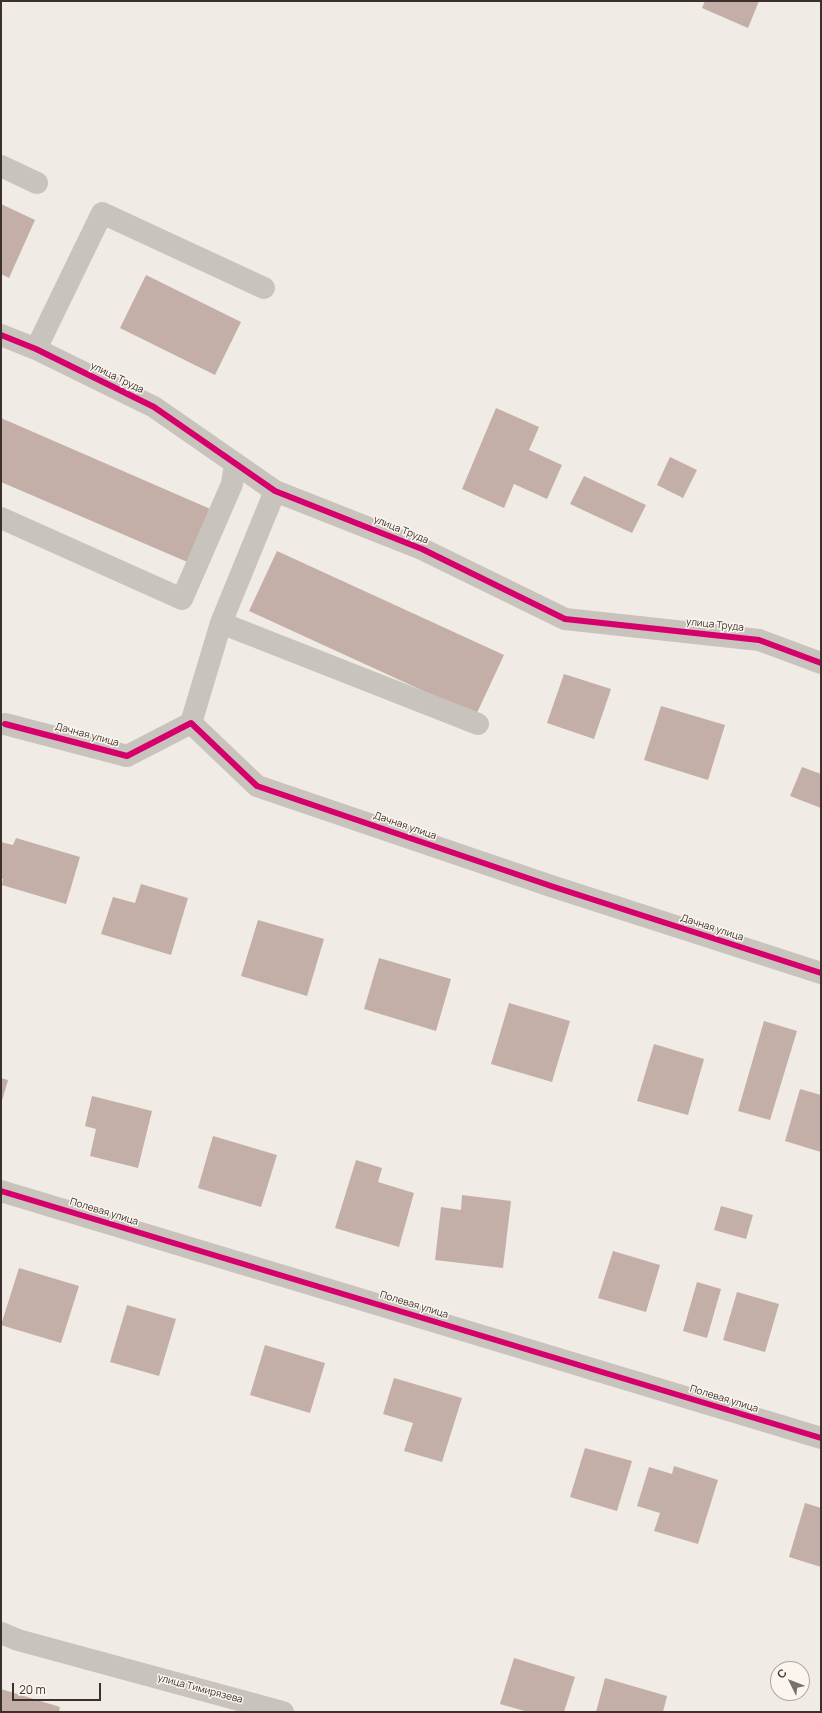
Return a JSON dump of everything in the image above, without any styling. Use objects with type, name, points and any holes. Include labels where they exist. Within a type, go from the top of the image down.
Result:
[{"type":"street","points":[[1,166],[37,183]]},
{"type":"street","points":[[36,349],[102,213],[264,288]]},
{"type":"street","name":"улица Труда","points":[[1,335],[36,349],[154,407],[275,490],[422,549],[565,619],[759,640],[821,663]]},
{"type":"street","points":[[1,518],[182,599],[232,484],[235,463]]},
{"type":"street","points":[[191,723],[221,623],[275,490]]},
{"type":"street","points":[[221,623],[478,724]]},
{"type":"street","name":"Дачная улица","points":[[5,724],[126,756],[191,723],[257,786],[551,886],[821,973]]},
{"type":"street","name":"Полевая улица","points":[[1,1191],[821,1438]]},
{"type":"street","name":"улица Тимирязева","points":[[1,1633],[18,1640],[283,1712]]},
{"type":"building","points":[[705,1],[759,1],[748,28],[702,8]]},
{"type":"building","points":[[1,204],[35,220],[9,278],[1,274]]},
{"type":"building","points":[[146,275],[241,322],[215,375],[120,328]]},
{"type":"building","points":[[496,408],[539,427],[529,450],[562,465],[547,499],[514,484],[504,508],[462,489]]},
{"type":"building","points":[[1,418],[215,511],[192,564],[1,482]]},
{"type":"building","points":[[670,457],[697,470],[683,498],[657,485]]},
{"type":"building","points":[[584,476],[646,505],[632,533],[570,504]]},
{"type":"building","points":[[277,551],[504,655],[476,715],[249,611]]},
{"type":"building","points":[[564,674],[611,689],[594,739],[547,723]]},
{"type":"building","points":[[661,706],[725,725],[708,780],[644,760]]},
{"type":"building","points":[[802,767],[821,774],[821,808],[790,796]]},
{"type":"building","points":[[16,838],[80,857],[66,904],[2,885],[1,842],[13,845]]},
{"type":"building","points":[[141,884],[188,898],[171,955],[101,934],[113,897],[135,903]]},
{"type":"building","points":[[258,920],[324,939],[307,996],[241,976]]},
{"type":"building","points":[[379,958],[451,979],[436,1031],[364,1009]]},
{"type":"building","points":[[509,1003],[570,1021],[552,1082],[491,1064]]},
{"type":"building","points":[[764,1021],[797,1031],[770,1120],[738,1111]]},
{"type":"building","points":[[654,1044],[704,1059],[688,1115],[637,1101]]},
{"type":"building","points":[[1,1078],[8,1080],[1,1104]]},
{"type":"building","points":[[800,1089],[821,1095],[821,1152],[785,1141]]},
{"type":"building","points":[[92,1096],[152,1111],[138,1168],[90,1156],[96,1129],[85,1126]]},
{"type":"building","points":[[213,1136],[277,1155],[261,1207],[198,1188]]},
{"type":"building","points":[[356,1160],[382,1168],[378,1182],[414,1193],[399,1247],[335,1228]]},
{"type":"building","points":[[462,1195],[511,1201],[503,1268],[435,1260],[441,1207],[461,1210]]},
{"type":"building","points":[[721,1206],[753,1215],[746,1239],[714,1230]]},
{"type":"building","points":[[613,1251],[660,1265],[646,1312],[598,1298]]},
{"type":"building","points":[[19,1268],[79,1286],[61,1343],[1,1325]]},
{"type":"building","points":[[697,1282],[721,1289],[707,1338],[683,1331]]},
{"type":"building","points":[[737,1292],[779,1304],[765,1352],[723,1340]]},
{"type":"building","points":[[127,1305],[176,1319],[159,1376],[110,1362]]},
{"type":"building","points":[[265,1345],[325,1363],[310,1413],[250,1395]]},
{"type":"building","points":[[394,1378],[462,1398],[442,1462],[404,1451],[413,1423],[383,1414]]},
{"type":"building","points":[[585,1448],[632,1461],[617,1511],[570,1497]]},
{"type":"building","points":[[674,1466],[718,1480],[698,1544],[654,1531],[660,1513],[637,1506],[649,1467],[672,1474]]},
{"type":"building","points":[[805,1503],[821,1508],[821,1567],[789,1557]]},
{"type":"building","points":[[514,1658],[575,1677],[564,1712],[528,1712],[500,1704]]},
{"type":"building","points":[[605,1678],[667,1696],[663,1712],[596,1712]]},
{"type":"building","points":[[1,1689],[60,1707],[59,1712],[1,1712]]},
{"type":"cycle path","points":[[1,335],[36,349],[154,407],[275,491],[422,549],[565,619],[759,640],[821,663]]},
{"type":"cycle path","points":[[5,724],[127,756],[191,723],[257,786],[551,886],[821,973]]},
{"type":"cycle path","points":[[1,1191],[821,1438]]}]
